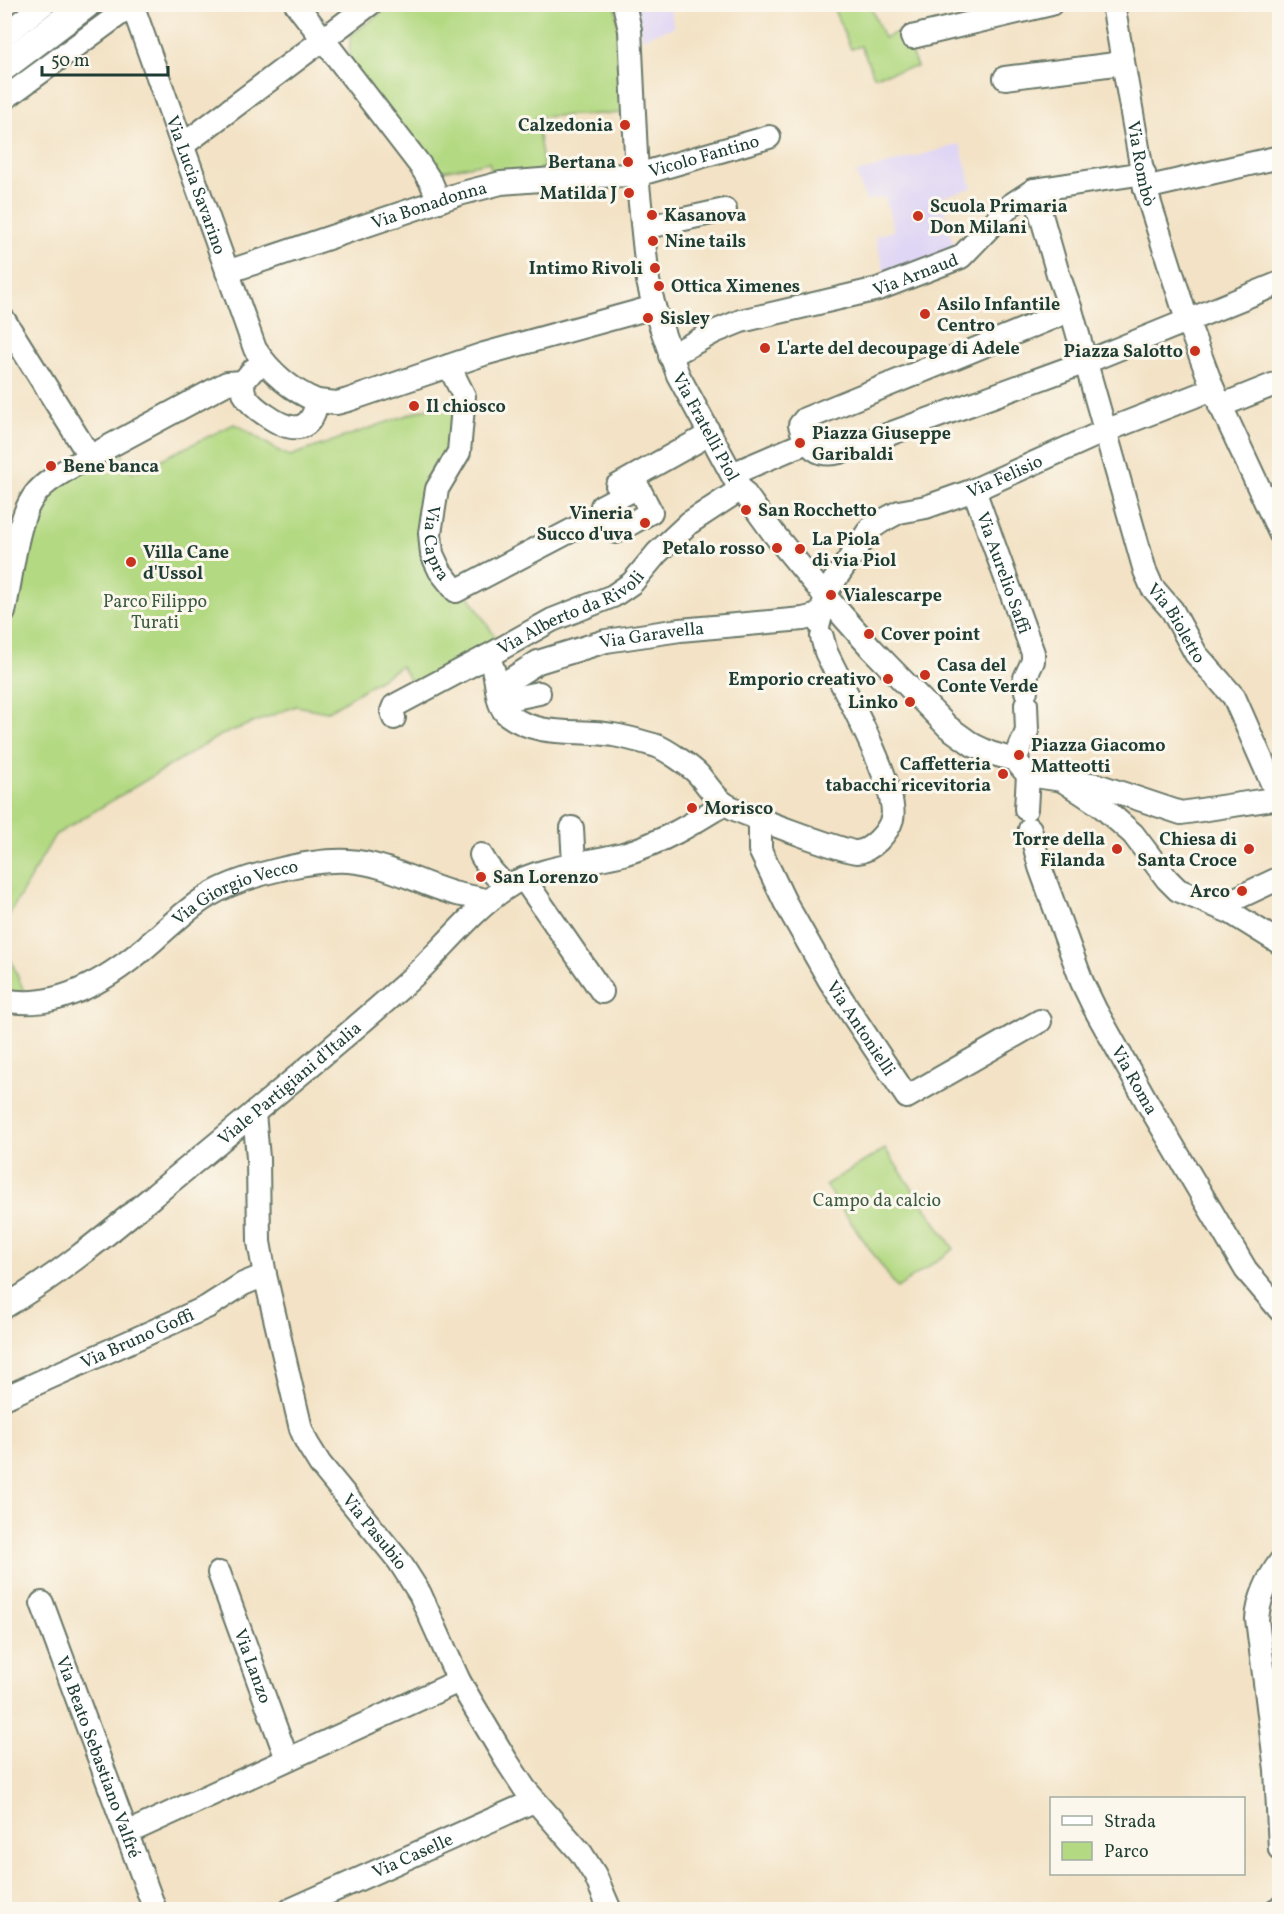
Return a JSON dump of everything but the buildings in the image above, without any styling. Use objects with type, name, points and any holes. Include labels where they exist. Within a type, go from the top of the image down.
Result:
[{"type":"main road","points":[[4,66],[86,4]]},
{"type":"street","points":[[4,35],[44,4]]},
{"type":"street","points":[[296,4],[420,165],[439,201]]},
{"type":"street","points":[[183,145],[370,4]]},
{"type":"street","name":"Via Fratelli Piol","points":[[624,4],[630,30],[638,175],[648,281],[670,356],[710,434],[736,482],[774,534],[821,618],[872,649],[948,727],[973,745],[1021,767]]},
{"type":"street","points":[[912,37],[1051,4]]},
{"type":"street","name":"Via Rombò","points":[[1113,4],[1144,181],[1187,320]]},
{"type":"street","points":[[4,99],[132,5]]},
{"type":"street","name":"Via Lucia Savarino","points":[[132,5],[248,335],[266,363],[290,386],[317,400]]},
{"type":"street","points":[[1005,78],[1123,63]]},
{"type":"street","name":"Vicolo Fantino","points":[[638,175],[769,137]]},
{"type":"street","name":"Via Arnaud","points":[[670,356],[714,332],[741,321],[878,289],[960,257],[1011,205],[1034,190],[1144,181],[1280,157]]},
{"type":"street","name":"Via Bonadonna","points":[[227,272],[459,194],[501,183],[638,175]]},
{"type":"street","name":"Via Bioletto","points":[[1034,190],[1058,274],[1071,310],[1145,571],[1152,587],[1172,610],[1196,654],[1234,697],[1279,799]]},
{"type":"street","points":[[643,228],[725,210]]},
{"type":"street","points":[[1071,310],[826,410],[802,421],[801,431],[807,442],[825,455],[840,452],[1086,362],[1280,283]]},
{"type":"street","points":[[243,381],[245,395],[251,403],[269,417],[289,428],[298,428],[311,420],[317,400],[337,403],[348,400],[484,354],[654,307]]},
{"type":"street","points":[[4,320],[90,457]]},
{"type":"street","points":[[1187,320],[1217,397],[1270,492],[1280,533]]},
{"type":"street","points":[[4,612],[8,574],[21,527],[32,499],[53,478],[227,383],[243,381],[253,370],[266,363]]},
{"type":"street","name":"Via Capra","points":[[449,366],[464,396],[459,452],[437,489],[430,533],[432,554],[440,571],[456,591],[606,513]]},
{"type":"street","name":"Via Felisio","points":[[821,618],[827,591],[870,529],[899,513],[926,507],[974,490],[1105,431],[1217,397],[1280,382]]},
{"type":"street","points":[[613,488],[710,434]]},
{"type":"street","points":[[736,482],[807,442]]},
{"type":"street","name":"Via Alberto da Rivoli","points":[[394,718],[392,711],[394,706],[552,620],[613,596],[632,583],[657,553],[736,482]]},
{"type":"street","name":"Via Aurelio Saffi","points":[[974,490],[1033,653],[1033,660],[1025,678],[1027,731],[1021,767]]},
{"type":"street","points":[[488,656],[505,713],[518,722],[534,728],[558,732],[610,734],[659,747],[696,771],[724,804],[839,849],[860,852],[888,829],[893,817],[890,794],[871,743],[839,680],[821,618]]},
{"type":"street","name":"Via Garavella","points":[[498,695],[538,662],[606,641],[680,630],[821,618]]},
{"type":"street","points":[[498,695],[539,693]]},
{"type":"street","points":[[1021,767],[1062,780],[1097,785],[1181,813],[1279,799]]},
{"type":"street","name":"Via Roma","points":[[1021,767],[1028,819],[1040,867],[1082,982],[1146,1102],[1246,1270],[1280,1310]]},
{"type":"street","points":[[1062,780],[1100,805],[1133,834],[1178,890],[1224,909],[1280,943]]},
{"type":"street","name":"Viale Partigiani d'Italia","points":[[4,1307],[25,1295],[95,1242],[254,1113],[413,977],[488,902],[516,883],[652,845],[682,831],[724,804]]},
{"type":"street","name":"Via Antonielli","points":[[760,818],[760,850],[785,902],[830,981],[907,1097],[1040,1021]]},
{"type":"street","points":[[572,828],[574,865]]},
{"type":"street","points":[[481,855],[497,879],[516,883],[602,992]]},
{"type":"street","name":"Via Giorgio Vecco","points":[[4,1000],[34,1004],[67,996],[91,985],[154,940],[177,918],[210,894],[285,868],[316,862],[370,863],[454,893],[488,902]]},
{"type":"street","points":[[1224,909],[1233,900],[1280,878]]},
{"type":"street","points":[[1248,892],[1280,900]]},
{"type":"street","name":"Via Pasubio","points":[[254,1113],[258,1158],[260,1242],[265,1275],[301,1429],[307,1443],[320,1464],[399,1561],[420,1594],[459,1681],[512,1770],[534,1801],[581,1853],[595,1875],[610,1910]]},
{"type":"street","name":"Via Bruno Goffi","points":[[4,1398],[207,1307],[243,1284],[265,1275]]},
{"type":"street","points":[[1280,1562],[1263,1590],[1258,1604],[1257,1619],[1278,1770],[1280,1849]]},
{"type":"street","name":"Via Lanzo","points":[[219,1573],[287,1759]]},
{"type":"street","name":"Via Beato Sebastiano Valfré","points":[[42,1603],[155,1910]]},
{"type":"street","points":[[127,1833],[459,1681]]},
{"type":"street","name":"Via Caselle","points":[[290,1910],[534,1801]]},
{"type":"shaded area","points":[[633,5],[669,5],[674,27],[642,38]]},
{"type":"shaded area","name":"Scuola Primaria Don Milani","points":[[960,144],[972,188],[941,197],[957,257],[888,284],[875,236],[894,231],[885,197],[866,201],[856,173]]},
{"type":"green space","points":[[392,5],[616,5],[625,113],[536,117],[545,176],[495,183],[489,162],[443,171],[429,158],[420,165],[349,73],[350,36]]},
{"type":"green space","points":[[832,5],[870,5],[884,38],[902,30],[917,67],[874,76],[861,46],[851,49]]},
{"type":"green space","name":"Parco Filippo Turati","points":[[462,396],[429,533],[501,646],[416,689],[401,666],[327,712],[296,706],[219,736],[55,835],[5,922],[5,641],[17,574],[41,494],[118,448],[133,473],[234,424],[290,456]]},
{"type":"green space","points":[[5,946],[31,1008],[5,1003]]},
{"type":"green space","name":"Campo da calcio","points":[[885,1149],[954,1249],[897,1288],[825,1185]]},
{"type":"place","name":"Calzedonia","points":[[625,125]]},
{"type":"place","name":"Bertana","points":[[628,162]]},
{"type":"place","name":"Matilda J","points":[[629,193]]},
{"type":"place","name":"Kasanova","points":[[652,215]]},
{"type":"place","name":"Scuola Primaria Don Milani","points":[[918,216]]},
{"type":"place","name":"Nine tails","points":[[653,241]]},
{"type":"place","name":"Intimo Rivoli","points":[[655,268]]},
{"type":"place","name":"Ottica Ximenes","points":[[659,286]]},
{"type":"place","name":"Asilo Infantile Centro","points":[[925,314]]},
{"type":"place","name":"Sisley","points":[[648,318]]},
{"type":"place","name":"L'arte del decoupage di Adele","points":[[765,348]]},
{"type":"place","name":"Piazza Salotto","points":[[1195,351]]},
{"type":"place","name":"Il chiosco","points":[[414,406]]},
{"type":"place","name":"Piazza Giuseppe Garibaldi","points":[[800,443]]},
{"type":"place","name":"Bene banca","points":[[51,466]]},
{"type":"place","name":"San Rocchetto","points":[[746,510]]},
{"type":"place","name":"Vineria Succo d'uva","points":[[645,523]]},
{"type":"place","name":"Petalo rosso","points":[[777,548]]},
{"type":"place","name":"La Piola di via Piol","points":[[800,549]]},
{"type":"place","name":"Villa Cane d'Ussol","points":[[131,562]]},
{"type":"place","name":"Vialescarpe","points":[[831,595]]},
{"type":"place","name":"Cover point","points":[[869,634]]},
{"type":"place","name":"Casa del Conte Verde","points":[[925,675]]},
{"type":"place","name":"Emporio creativo","points":[[888,679]]},
{"type":"place","name":"Linko","points":[[910,702]]},
{"type":"place","name":"Piazza Giacomo Matteotti","points":[[1019,755]]},
{"type":"place","name":"Caffetteria tabacchi ricevitoria","points":[[1003,774]]},
{"type":"place","name":"Morisco","points":[[692,808]]},
{"type":"place","name":"Torre della Filanda","points":[[1117,849]]},
{"type":"place","name":"Chiesa di Santa Croce","points":[[1249,849]]},
{"type":"place","name":"San Lorenzo","points":[[481,877]]},
{"type":"place","name":"Arco","points":[[1242,891]]}]
